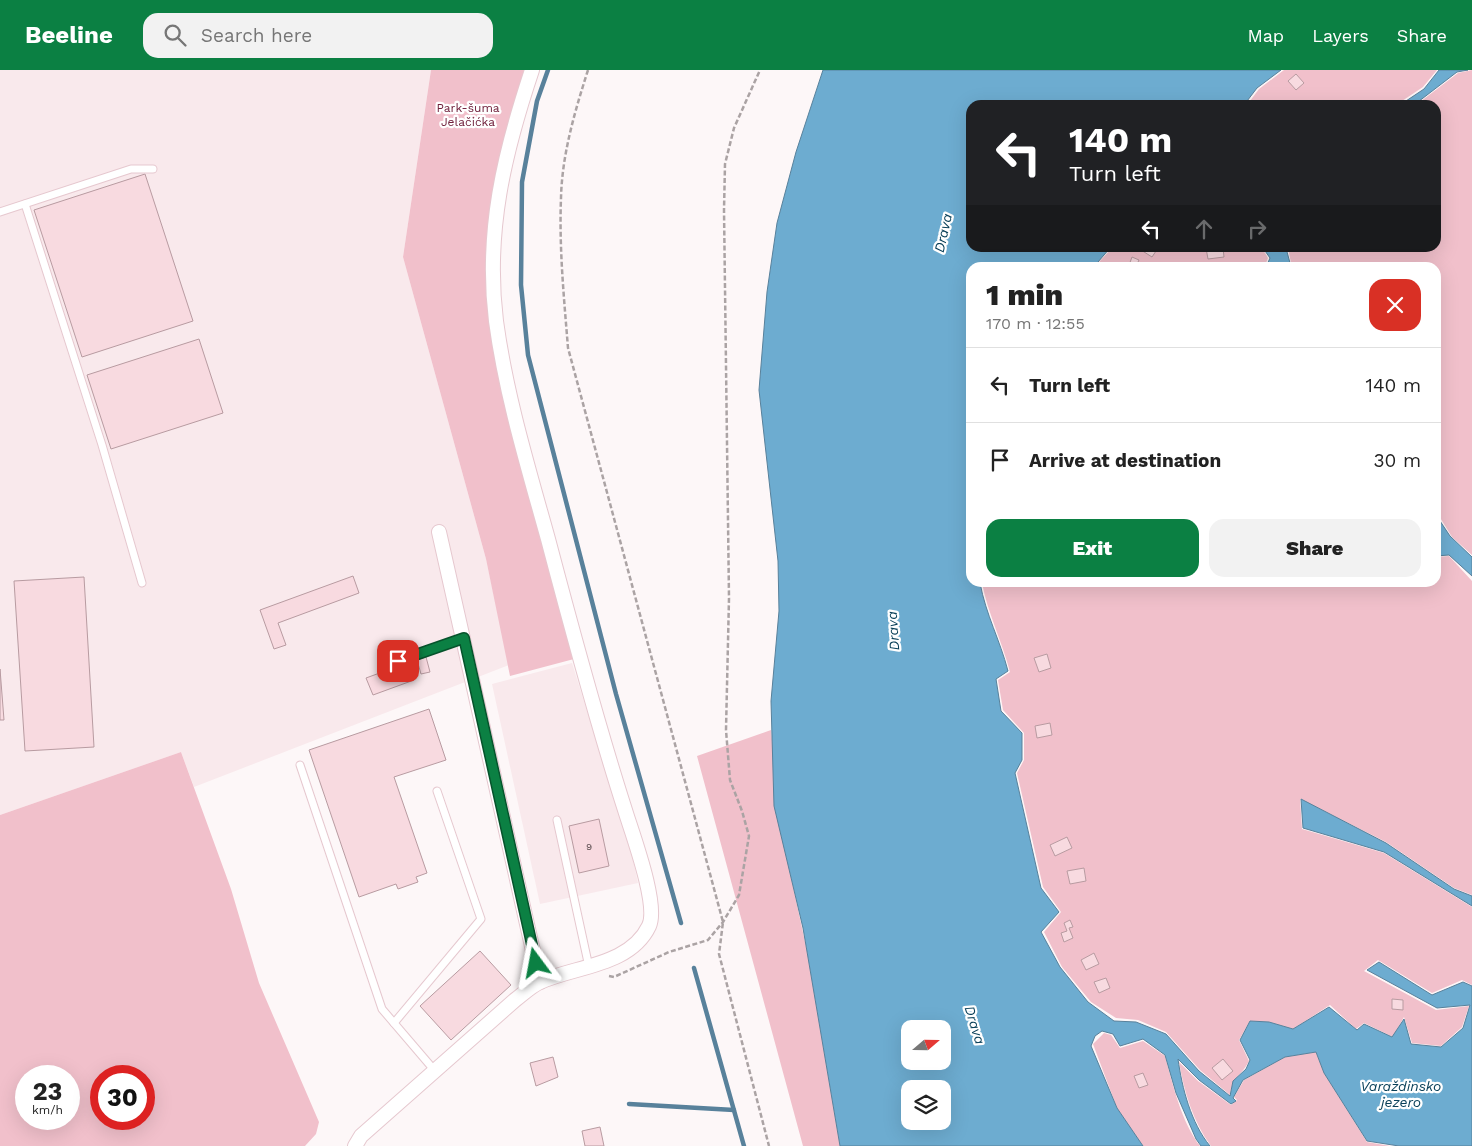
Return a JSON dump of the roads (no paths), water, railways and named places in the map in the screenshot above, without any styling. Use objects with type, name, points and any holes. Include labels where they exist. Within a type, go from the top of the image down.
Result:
[{"type":"street","points":[[343,1146],[358,1141],[484,1024],[540,982],[589,967],[624,952],[640,939],[650,924],[650,908],[644,872],[601,735],[516,422],[496,320],[492,264],[499,184],[517,114],[532,70]]},
{"type":"street","points":[[439,532],[540,982]]},
{"type":"lane","points":[[0,212],[131,169],[153,169]]},
{"type":"lane","points":[[25,204],[102,444],[142,583]]},
{"type":"lane","points":[[398,661],[464,638]]},
{"type":"lane","points":[[300,765],[382,1009],[434,1071]]},
{"type":"lane","points":[[394,1022],[481,919],[437,791]]},
{"type":"lane","points":[[557,820],[589,967]]},
{"type":"water","points":[[823,70],[1281,70],[1257,88],[1248,100],[966,100],[966,252],[1107,252],[1098,262],[966,262],[966,587],[981,587],[1008,671],[996,679],[1001,711],[1022,733],[1022,760],[1015,773],[1041,888],[1059,912],[1041,932],[1060,967],[1088,1002],[1114,1021],[1136,1022],[1166,1034],[1199,1071],[1230,1096],[1233,1081],[1246,1069],[1250,1060],[1240,1040],[1250,1021],[1269,1022],[1293,1029],[1329,1007],[1357,1030],[1364,1024],[1392,1037],[1404,1019],[1411,1044],[1441,1047],[1463,1028],[1470,1005],[1437,1008],[1367,970],[1379,962],[1432,995],[1463,982],[1472,986],[1472,1146],[1399,1146],[1367,1141],[1324,1073],[1316,1052],[1285,1057],[1243,1080],[1233,1098],[1236,1101],[1231,1104],[1199,1080],[1178,1059],[1188,1105],[1203,1137],[1210,1146],[1201,1146],[1196,1139],[1176,1093],[1165,1055],[1143,1039],[1120,1046],[1113,1034],[1102,1031],[1095,1036],[1091,1046],[1117,1108],[1143,1146],[840,1146],[803,928],[774,806],[771,701],[779,611],[778,561],[759,390],[767,292],[777,223],[796,152]]},
{"type":"water","points":[[1439,70],[1468,70],[1457,72],[1421,100],[1408,100],[1424,89]]},
{"type":"water","points":[[1266,252],[1287,252],[1290,262],[1268,262],[1270,258]]},
{"type":"water","points":[[1441,522],[1450,536],[1472,557],[1472,576],[1449,555],[1441,556]]},
{"type":"water","points":[[1301,799],[1386,843],[1454,889],[1472,896],[1472,906],[1384,852],[1303,828]]},
{"type":"waterway","points":[[548,70],[537,101],[522,182],[521,285],[528,355],[616,694],[681,923]]},
{"type":"waterway","points":[[694,968],[744,1146]]},
{"type":"waterway","points":[[629,1104],[734,1110]]},
{"type":"park label","name":"Park-šuma Jelačićka","points":[[468,115]]},
{"type":"water label","name":"Drava","points":[[943,233]]},
{"type":"water label","name":"Drava","points":[[893,631]]},
{"type":"water label","name":"Drava","points":[[975,1025]]},
{"type":"water label","name":"Varaždinsko jezero","points":[[1401,1094]]}]
